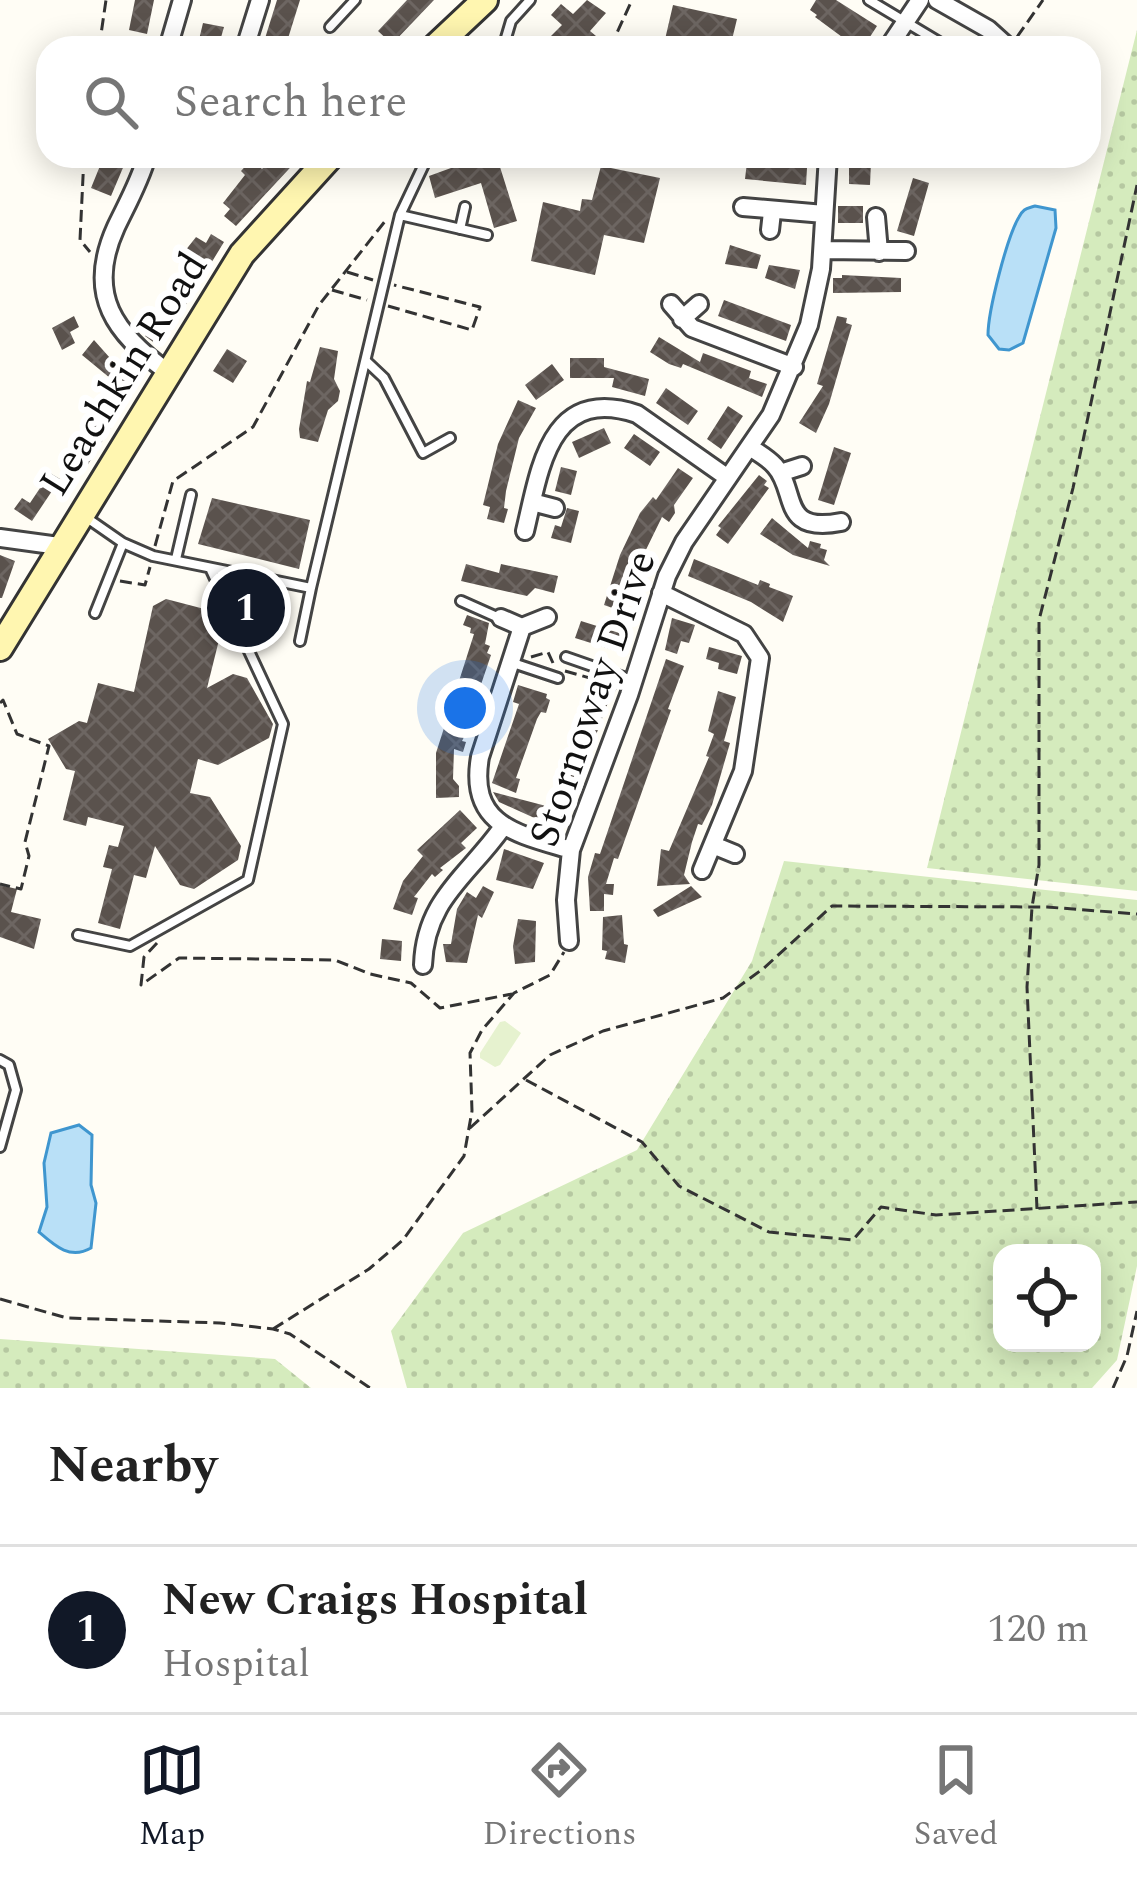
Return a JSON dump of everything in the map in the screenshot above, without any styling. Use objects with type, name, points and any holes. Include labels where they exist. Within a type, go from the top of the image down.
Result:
[{"type":"street","points":[[172,36],[182,0]]},
{"type":"street","points":[[249,36],[260,0]]},
{"type":"street","points":[[896,36],[920,0]]},
{"type":"street","points":[[937,0],[996,36]]},
{"type":"street","points":[[450,36],[471,3]]},
{"type":"street","points":[[142,168],[108,248],[106,300],[117,326],[134,347],[170,373]]},
{"type":"street","name":"Leachkin Road","points":[[0,648],[242,254],[320,168]]},
{"type":"street","name":"Stornoway Drive","points":[[569,941],[566,900],[571,850],[661,593],[684,542],[751,448],[794,367],[812,313],[823,250],[827,168]]},
{"type":"street","points":[[743,207],[771,221],[824,214]]},
{"type":"street","points":[[876,217],[879,252]]},
{"type":"street","points":[[823,250],[906,251]]},
{"type":"street","points":[[699,304],[676,312],[702,332],[794,367]]},
{"type":"street","points":[[525,531],[548,443],[556,431],[586,410],[604,407],[637,414],[728,478]]},
{"type":"street","points":[[751,448],[775,465],[788,502],[803,518],[822,524],[842,522]]},
{"type":"street","points":[[780,473],[802,466]]},
{"type":"street","points":[[532,502],[555,508]]},
{"type":"street","points":[[0,538],[59,546]]},
{"type":"street","points":[[661,593],[744,634],[760,658],[743,771],[702,871]]},
{"type":"street","points":[[501,619],[522,627],[547,617]]},
{"type":"street","points":[[522,627],[476,776],[487,811],[502,828],[571,850]]},
{"type":"street","points":[[423,965],[424,935],[443,898],[502,828]]},
{"type":"street","points":[[713,845],[735,854]]},
{"type":"lane","points":[[330,27],[356,0]]},
{"type":"lane","points":[[507,36],[511,21],[530,0]]},
{"type":"lane","points":[[869,0],[926,36]]},
{"type":"lane","points":[[300,641],[380,304],[396,214],[421,168]]},
{"type":"lane","points":[[460,229],[465,207]]},
{"type":"lane","points":[[396,214],[487,235]]},
{"type":"lane","points":[[365,359],[384,379],[423,453],[451,438]]},
{"type":"lane","points":[[176,559],[190,495]]},
{"type":"lane","points":[[80,514],[123,543],[153,556],[311,588]]},
{"type":"lane","points":[[95,613],[123,543]]},
{"type":"lane","points":[[78,935],[130,946],[248,880],[283,724],[210,568]]},
{"type":"lane","points":[[461,601],[501,619]]},
{"type":"lane","points":[[566,657],[634,680]]},
{"type":"lane","points":[[512,662],[558,678]]},
{"type":"lane","points":[[0,1060],[9,1065],[16,1090],[0,1147]]},
{"type":"path","points":[[101,36],[106,0]]},
{"type":"path","points":[[616,36],[632,0]]},
{"type":"path","points":[[1018,36],[1043,0]]},
{"type":"path","points":[[83,168],[80,240],[104,268]]},
{"type":"path","points":[[1037,1209],[1027,987],[1031,907],[1039,865],[1039,620],[1073,488],[1137,185]]},
{"type":"path","points":[[106,578],[145,585],[173,481],[253,428],[332,290],[396,214]]},
{"type":"path","points":[[332,290],[472,329],[480,307],[346,272]]},
{"type":"path","points":[[0,703],[3,700],[17,734],[49,746],[25,842],[29,856],[21,889],[0,884]]},
{"type":"path","points":[[470,1128],[550,1055],[603,1031],[723,998],[832,906],[1031,907],[1137,914]]},
{"type":"path","points":[[179,920],[144,957],[141,985],[179,958],[335,960],[411,983],[440,1008],[514,993],[550,975],[569,941]]},
{"type":"path","points":[[273,1329],[369,1269],[404,1240],[464,1156],[470,1128],[470,1053],[482,1030],[514,993]]},
{"type":"path","points":[[524,1079],[643,1142],[679,1186],[770,1232],[853,1240],[881,1208],[935,1215],[1137,1202]]},
{"type":"path","points":[[0,1299],[67,1318],[273,1329],[290,1334],[370,1388]]},
{"type":"path","points":[[1113,1388],[1127,1356],[1137,1311]]},
{"type":"green space","points":[[1137,30],[1137,891],[927,868]]},
{"type":"green space","points":[[784,861],[1137,900],[1137,1266],[1117,1360],[1092,1388],[407,1388],[391,1331],[463,1233],[637,1150],[752,961]]},
{"type":"green space","points":[[505,1021],[521,1033],[495,1067],[480,1058],[480,1053]]},
{"type":"green space","points":[[0,1339],[275,1359],[311,1388],[0,1388]]},
{"type":"water","points":[[1035,206],[1055,210],[1056,228],[1023,343],[999,349],[988,335],[999,275],[1019,217]]},
{"type":"water","points":[[79,1125],[92,1135],[91,1185],[96,1203],[91,1248],[76,1253],[39,1232],[47,1207],[44,1163],[51,1133]]},
{"type":"building","points":[[135,0],[154,0],[147,34],[129,30]]},
{"type":"building","points":[[277,0],[300,0],[289,36],[266,36]]},
{"type":"building","points":[[407,0],[434,0],[400,36],[383,36],[378,31]]},
{"type":"building","points":[[587,0],[606,13],[590,31],[596,36],[551,36],[562,25],[551,15],[561,4],[573,14]]},
{"type":"building","points":[[816,0],[836,0],[877,26],[871,36],[841,36],[810,10]]},
{"type":"building","points":[[673,5],[737,19],[733,36],[666,36]]},
{"type":"building","points":[[203,23],[224,27],[221,36],[200,36]]},
{"type":"building","points":[[99,168],[123,168],[111,196],[91,188]]},
{"type":"building","points":[[244,168],[290,168],[236,226],[224,216],[230,209],[223,203],[245,175]]},
{"type":"building","points":[[451,168],[500,168],[517,221],[494,228],[481,183],[435,198],[429,176]]},
{"type":"building","points":[[600,168],[660,178],[644,243],[604,235],[595,275],[531,261],[543,202],[580,211],[582,199],[592,200]]},
{"type":"building","points":[[746,168],[807,168],[806,185],[745,179]]},
{"type":"building","points":[[849,168],[871,168],[870,185],[849,184]]},
{"type":"building","points":[[913,178],[929,183],[914,236],[897,231]]},
{"type":"building","points":[[838,206],[863,206],[863,223],[838,223]]},
{"type":"building","points":[[211,234],[224,242],[160,347],[145,336],[194,263],[181,256],[196,237],[206,243]]},
{"type":"building","points":[[730,245],[761,255],[757,269],[725,264]]},
{"type":"building","points":[[769,265],[800,270],[795,289],[765,278]]},
{"type":"building","points":[[833,278],[901,278],[901,292],[833,293]]},
{"type":"building","points":[[724,300],[791,325],[786,341],[718,316]]},
{"type":"building","points":[[74,316],[79,327],[70,332],[75,343],[62,350],[52,328]]},
{"type":"building","points":[[837,316],[852,325],[816,433],[799,423],[823,386],[817,384]]},
{"type":"building","points":[[659,337],[700,362],[703,353],[751,371],[749,378],[767,384],[762,397],[683,364],[681,368],[669,364],[650,352]]},
{"type":"building","points":[[94,340],[118,367],[122,362],[138,377],[127,392],[82,355]]},
{"type":"building","points":[[320,347],[338,351],[334,379],[340,391],[318,442],[300,438],[299,429],[307,381]]},
{"type":"building","points":[[227,349],[247,361],[233,383],[213,371]]},
{"type":"building","points":[[570,358],[604,358],[604,367],[649,379],[645,396],[612,387],[614,378],[570,378]]},
{"type":"building","points":[[552,364],[564,380],[536,400],[525,385]]},
{"type":"building","points":[[666,388],[698,411],[688,425],[656,403]]},
{"type":"building","points":[[518,400],[536,408],[519,438],[504,523],[487,519],[490,507],[483,505],[498,444]]},
{"type":"building","points":[[728,406],[743,416],[721,449],[707,439]]},
{"type":"building","points":[[102,414],[114,422],[87,466],[74,457]]},
{"type":"building","points":[[604,428],[611,443],[579,458],[572,442]]},
{"type":"building","points":[[634,434],[660,452],[650,466],[624,448]]},
{"type":"building","points":[[834,447],[851,453],[834,505],[818,500]]},
{"type":"building","points":[[561,467],[577,471],[571,495],[555,491]]},
{"type":"building","points":[[678,468],[693,478],[674,505],[669,522],[662,517],[639,564],[624,612],[604,605],[640,513],[653,497],[656,500]]},
{"type":"building","points":[[50,473],[60,479],[32,521],[14,509],[22,498],[30,503]]},
{"type":"building","points":[[759,475],[769,488],[728,544],[716,535],[718,526]]},
{"type":"building","points":[[212,498],[310,520],[299,569],[198,544]]},
{"type":"building","points":[[567,508],[579,511],[571,543],[551,538],[555,525],[561,527]]},
{"type":"building","points":[[772,518],[808,548],[810,541],[821,544],[830,566],[793,555],[760,534]]},
{"type":"building","points":[[0,555],[15,561],[2,598],[0,598]]},
{"type":"building","points":[[694,559],[793,596],[783,622],[751,602],[688,576]]},
{"type":"building","points":[[466,564],[499,573],[501,564],[558,576],[554,593],[535,588],[527,596],[461,581]]},
{"type":"building","points":[[166,599],[216,612],[223,624],[207,688],[233,674],[247,678],[273,724],[269,738],[218,765],[198,759],[190,793],[210,797],[241,846],[238,860],[194,889],[180,885],[155,846],[146,878],[134,875],[120,929],[98,923],[112,869],[103,867],[109,845],[118,847],[124,826],[88,817],[86,826],[63,820],[75,771],[66,769],[48,739],[79,721],[87,723],[98,683],[134,692],[153,606]]},
{"type":"building","points":[[467,615],[489,623],[485,644],[491,655],[472,711],[476,713],[462,741],[466,742],[463,752],[454,749],[453,779],[459,797],[436,798],[436,753],[474,634],[463,625]]},
{"type":"building","points":[[672,618],[695,625],[689,643],[681,641],[677,654],[665,650]]},
{"type":"building","points":[[581,621],[632,637],[626,654],[575,638]]},
{"type":"building","points":[[709,647],[742,656],[737,674],[718,669],[719,663],[706,659]]},
{"type":"building","points":[[666,659],[684,666],[671,710],[618,859],[614,858],[606,884],[614,884],[613,895],[604,894],[604,911],[590,911],[588,877],[595,853],[600,854]]},
{"type":"building","points":[[518,685],[547,694],[550,700],[546,713],[541,712],[537,719],[516,778],[520,779],[516,793],[492,783],[519,704],[513,702]]},
{"type":"building","points":[[592,690],[610,697],[561,830],[499,802],[493,792],[550,807]]},
{"type":"building","points":[[718,691],[736,697],[724,741],[730,743],[712,805],[692,842],[684,875],[690,884],[657,886],[661,849],[669,851],[709,757],[714,734],[708,731]]},
{"type":"building","points":[[460,810],[477,828],[461,843],[466,848],[435,877],[432,874],[414,897],[418,898],[412,915],[393,909],[403,881],[423,856],[417,850]]},
{"type":"building","points":[[504,849],[544,863],[533,889],[496,880]]},
{"type":"building","points":[[0,885],[17,889],[11,912],[41,919],[34,949],[0,937]]},
{"type":"building","points":[[483,886],[494,892],[482,918],[478,915],[467,963],[446,962],[443,944],[451,944],[457,909],[467,892],[476,898]]},
{"type":"building","points":[[691,886],[702,897],[658,917],[653,910]]},
{"type":"building","points":[[622,915],[624,944],[628,945],[625,963],[605,959],[607,951],[602,950],[603,917]]},
{"type":"building","points":[[518,919],[536,921],[535,962],[515,964]]},
{"type":"building","points":[[382,939],[402,941],[401,961],[380,959]]},
{"type":"place","name":"New Craigs Hospital","points":[[246,608]]}]
